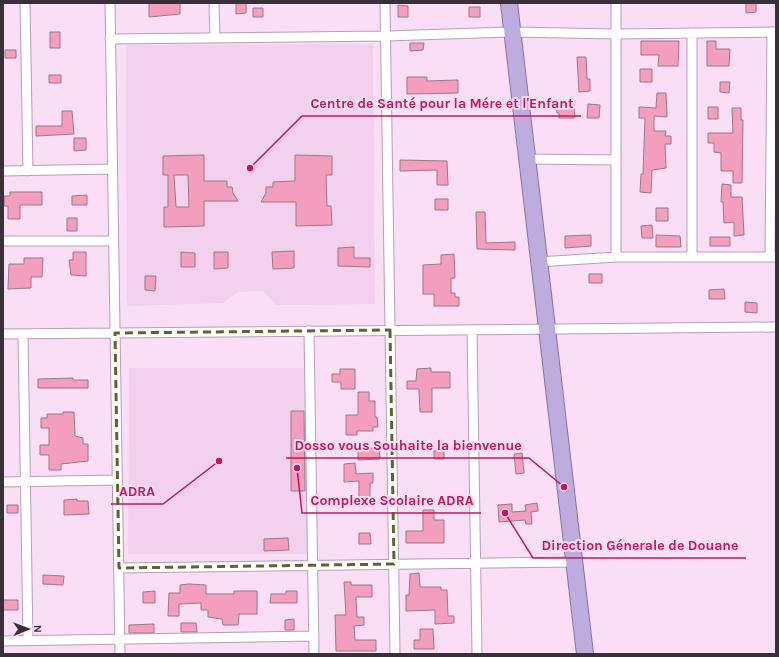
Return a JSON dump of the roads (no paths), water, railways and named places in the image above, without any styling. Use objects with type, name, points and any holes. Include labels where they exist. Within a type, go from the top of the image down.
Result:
[{"type":"highway","points":[[509,3],[573,562],[585,654]]},
{"type":"street","points":[[25,3],[28,171]]},
{"type":"street","points":[[110,3],[120,654]]},
{"type":"street","points":[[214,3],[215,38]]},
{"type":"street","points":[[385,3],[395,654]]},
{"type":"street","points":[[616,3],[616,257]]},
{"type":"street","points":[[110,39],[386,36],[512,32],[616,34],[774,32],[773,257],[616,257],[538,262]]},
{"type":"street","points":[[692,33],[692,257]]},
{"type":"street","points":[[526,159],[616,160]]},
{"type":"street","points":[[3,171],[112,170]]},
{"type":"street","points":[[3,241],[113,241]]},
{"type":"street","points":[[3,334],[776,327]]},
{"type":"street","points":[[472,330],[477,654]]},
{"type":"street","points":[[309,331],[314,654]]},
{"type":"street","points":[[23,334],[28,640]]},
{"type":"street","points":[[3,482],[117,480]]},
{"type":"street","points":[[118,568],[476,562],[573,562]]},
{"type":"street","points":[[3,640],[314,636]]},
{"type":"place","name":"Centre de Santé pour la Mére et l'Enfant","points":[[250,168]]},
{"type":"place","name":"ADRA","points":[[219,461]]},
{"type":"place","name":"Complexe Scolaire ADRA","points":[[297,468]]},
{"type":"place","name":"Dosso vous Souhaite la bienvenue","points":[[564,487]]},
{"type":"place","name":"Direction Génerale de Douane","points":[[505,513]]}]
